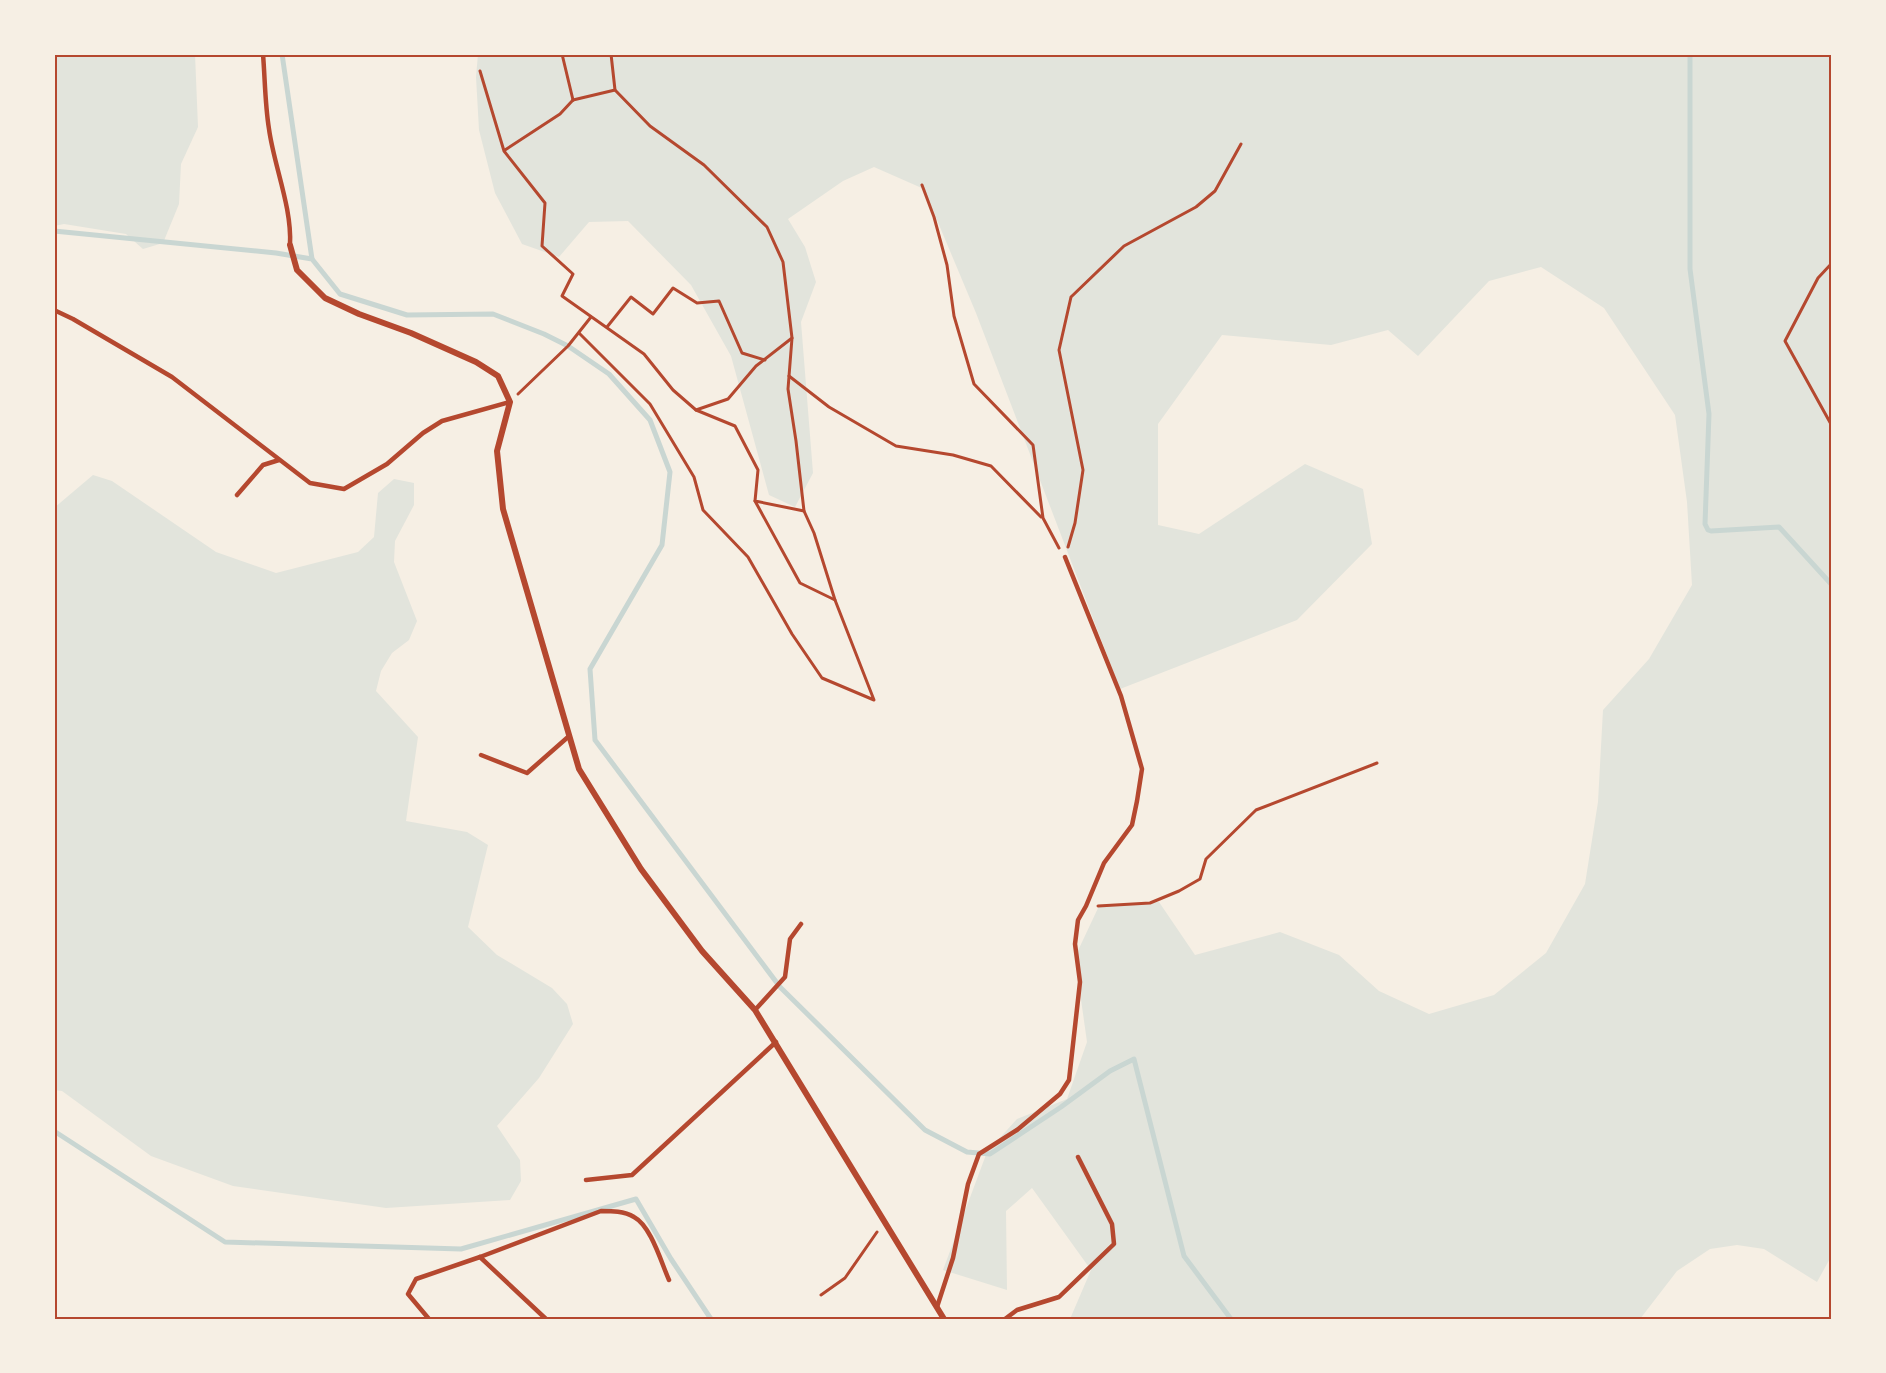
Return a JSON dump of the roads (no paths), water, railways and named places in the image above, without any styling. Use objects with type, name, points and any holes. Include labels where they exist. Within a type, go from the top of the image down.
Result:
[{"type":"street","points":[[290,244],[297,270],[325,298],[358,314],[411,333],[477,362],[498,376],[510,402],[497,451],[503,509],[579,769],[641,869],[702,951],[755,1010],[944,1319]]},
{"type":"lane","points":[[263,54],[268,129],[291,235],[290,244]]},
{"type":"lane","points":[[54,310],[172,377],[310,483],[344,489],[387,464],[423,433],[442,421],[510,402]]},
{"type":"lane","points":[[237,495],[263,465],[279,460]]},
{"type":"lane","points":[[937,1307],[953,1258],[968,1184],[979,1154],[1017,1130],[1060,1094],[1069,1080],[1080,982],[1074,944],[1078,920],[1104,863],[1132,825],[1142,769],[1121,696],[1065,557]]},
{"type":"lane","points":[[481,755],[527,773],[568,736]]},
{"type":"lane","points":[[755,1010],[785,977],[790,939],[801,924]]},
{"type":"lane","points":[[586,1180],[632,1175],[776,1042]]},
{"type":"lane","points":[[1005,1319],[1017,1310],[1059,1297],[1114,1244],[1112,1224],[1078,1157]]},
{"type":"lane","points":[[429,1319],[408,1294],[416,1279],[601,1211],[617,1211],[635,1217],[648,1232],[669,1280]]},
{"type":"lane","points":[[480,1257],[546,1319]]},
{"type":"waterway","points":[[282,54],[312,259]]},
{"type":"waterway","points":[[1690,54],[1690,269],[1709,414],[1705,524],[1711,531],[1779,527],[1832,585]]},
{"type":"waterway","points":[[54,231],[276,253],[312,259],[340,294],[407,315],[493,314],[568,346],[609,374],[650,420],[670,472],[662,545],[590,669],[595,740],[780,987],[925,1130],[967,1152],[990,1154],[1110,1071],[1134,1059],[1184,1256],[1231,1319]]},
{"type":"waterway","points":[[54,1131],[225,1242],[461,1249],[636,1199],[671,1259],[711,1319]]}]
